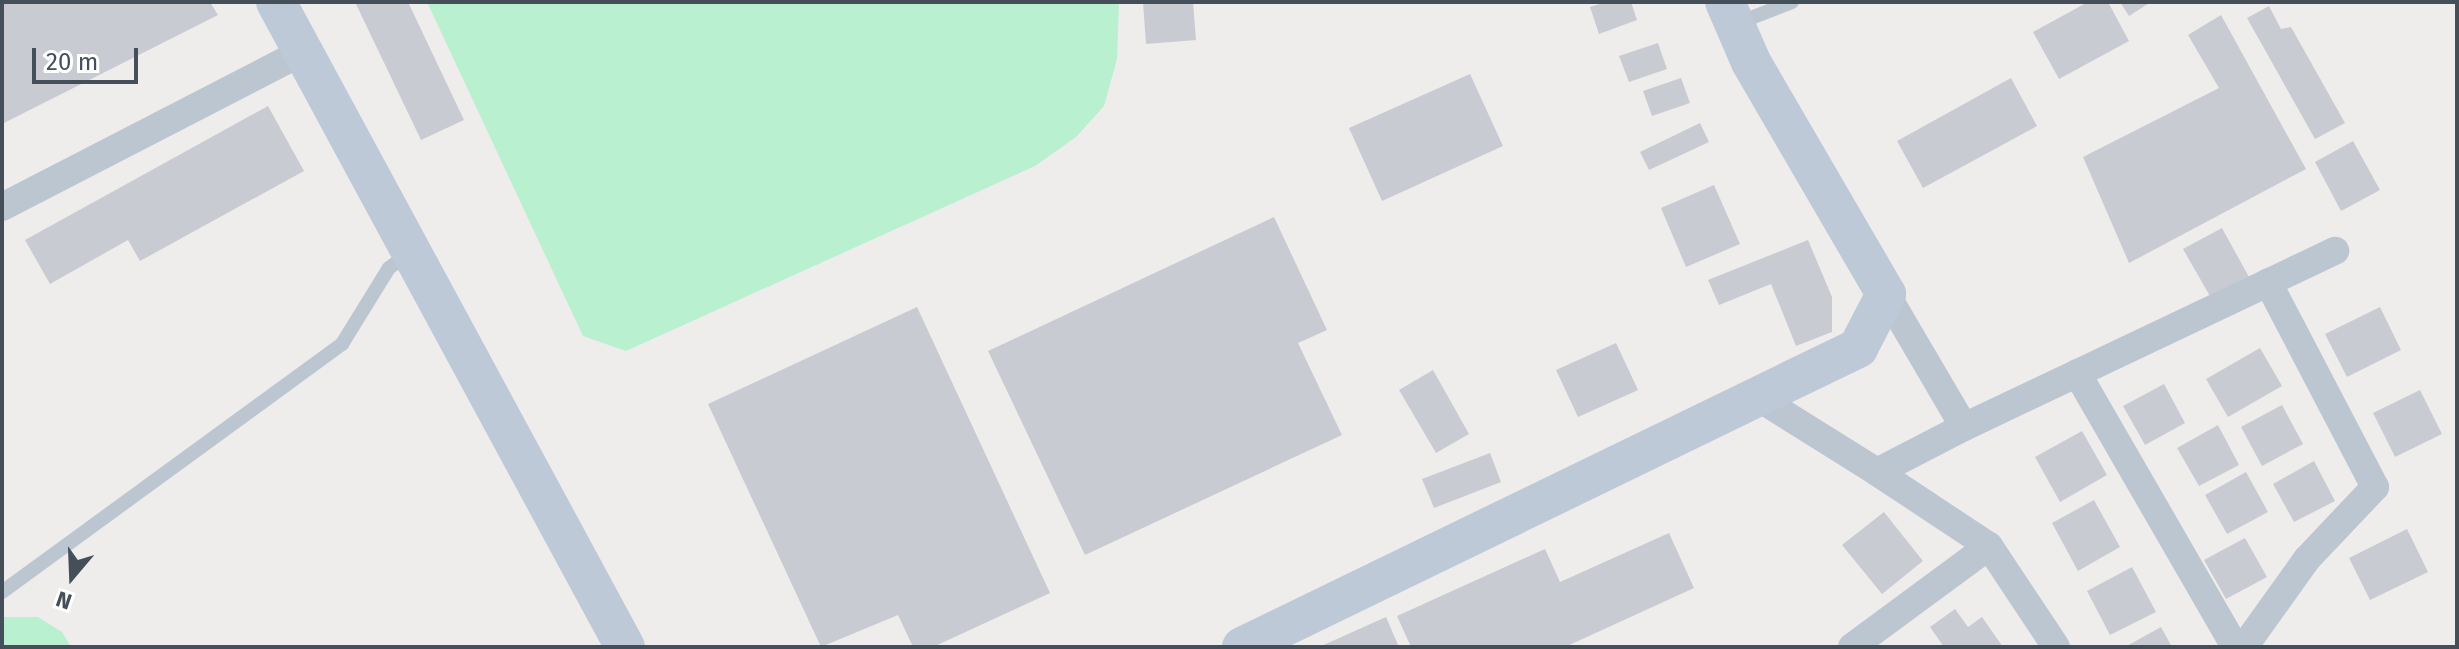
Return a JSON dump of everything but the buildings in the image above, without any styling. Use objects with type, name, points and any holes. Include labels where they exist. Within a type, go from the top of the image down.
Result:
[{"type":"street","points":[[276,2],[625,647]]},
{"type":"street","points":[[1729,14],[1964,427]]},
{"type":"street","points":[[2,207],[302,52]]},
{"type":"street","points":[[1877,472],[1964,427],[2335,251]]},
{"type":"street","points":[[2244,647],[2307,559],[2375,487],[2268,282]]},
{"type":"street","points":[[1242,647],[1754,395],[1858,348],[1886,294]]},
{"type":"street","points":[[2077,373],[2235,647]]},
{"type":"street","points":[[1754,395],[1989,546],[2056,647]]},
{"type":"street","points":[[1852,647],[1989,546]]},
{"type":"lane","points":[[1729,14],[1792,2]]},
{"type":"lane","points":[[2,592],[342,344],[389,268],[411,252]]},
{"type":"green space","points":[[427,2],[1119,2],[1117,59],[1104,106],[1076,137],[1035,166],[626,351],[583,336]]},
{"type":"green space","points":[[2,617],[38,617],[62,632],[71,647],[2,647]]}]
